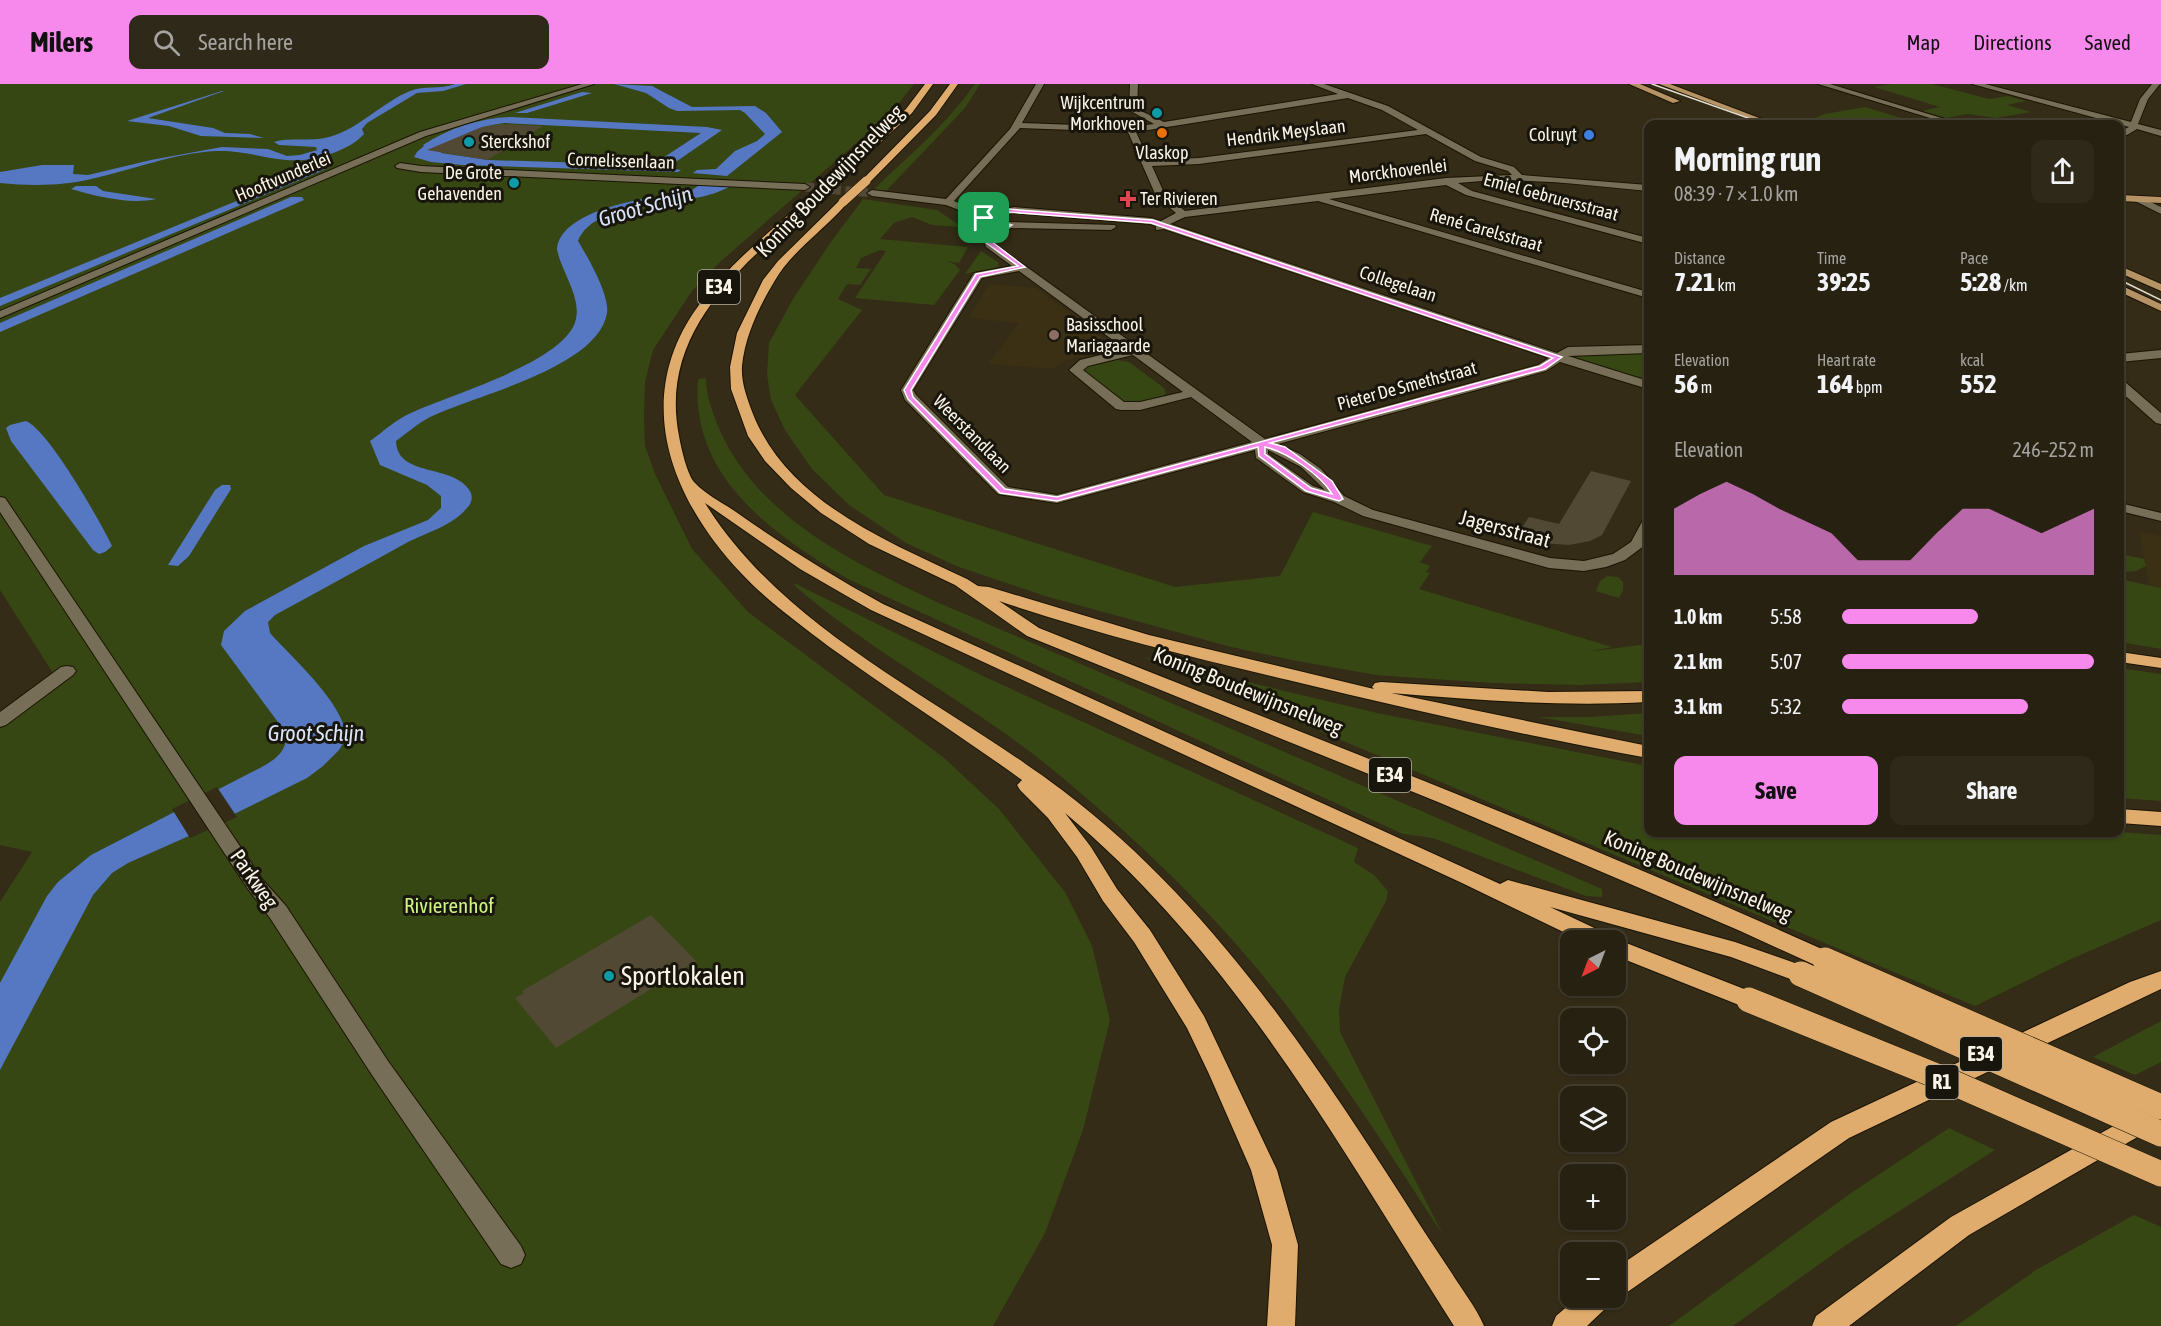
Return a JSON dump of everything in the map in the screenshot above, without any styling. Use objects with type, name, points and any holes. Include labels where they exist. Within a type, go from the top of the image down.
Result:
[{"type":"highway","name":"Koning Boudewijnsnelweg","points":[[929,84],[909,111],[729,275],[704,306],[684,340],[674,364],[669,419],[674,449],[689,485],[716,534],[747,570],[790,609],[858,661],[979,742]]},
{"type":"highway","name":"Koning Boudewijnsnelweg","points":[[954,84],[933,113],[782,263],[769,280],[750,315],[738,353],[737,389],[755,436],[770,458],[796,485],[826,510],[874,541],[961,582],[1033,632],[1476,810],[1746,924],[2161,1108]]},
{"type":"highway","name":"E34","points":[[689,485],[798,563],[833,584],[929,632],[1578,930]]},
{"type":"highway","points":[[961,582],[1048,612],[1182,649],[1514,727],[1644,751]]},
{"type":"highway","points":[[2124,658],[2161,663]]},
{"type":"highway","points":[[1322,683],[1518,697],[1588,699],[1644,696]]},
{"type":"highway","points":[[979,742],[1037,781],[1094,826],[1170,899],[1220,956],[1270,1019],[1323,1095],[1410,1236],[1470,1326]]},
{"type":"highway","points":[[979,742],[1055,813],[1084,852],[1110,895],[1142,936],[1196,1023],[1221,1074],[1267,1181],[1285,1245],[1281,1326]]},
{"type":"highway","points":[[2124,816],[2161,819]]},
{"type":"highway","name":"E34","points":[[1469,878],[1735,950],[1802,974],[2161,1134]]},
{"type":"highway","name":"E34","points":[[1626,951],[1949,1081],[2161,1174]]},
{"type":"highway","name":"R1","points":[[1626,1277],[1840,1130],[2161,980]]},
{"type":"highway","points":[[1826,1326],[1960,1226],[2161,1108]]},
{"type":"highway","points":[[1566,1326],[1586,1308]]},
{"type":"main road","points":[[1633,84],[1687,105]]},
{"type":"main road","points":[[1663,84],[1760,120]]},
{"type":"main road","points":[[2124,198],[2138,199]]},
{"type":"main road","points":[[2124,208],[2160,207]]},
{"type":"main road","points":[[2124,271],[2161,288]]},
{"type":"main road","points":[[2124,290],[2161,308]]},
{"type":"street","points":[[872,193],[948,202],[1017,125],[1040,84]]},
{"type":"street","points":[[1134,84],[1133,110],[1163,125]]},
{"type":"street","points":[[1316,84],[1385,108],[1478,159],[1511,169],[1519,177]]},
{"type":"street","points":[[1822,84],[1944,120]]},
{"type":"street","points":[[1976,84],[2107,120]]},
{"type":"street","points":[[2124,133],[2132,130],[2144,99],[2156,84]]},
{"type":"street","name":"Hooftvunderlei","points":[[0,315],[423,134],[587,85]]},
{"type":"street","points":[[1017,125],[1131,130],[1350,94]]},
{"type":"street","points":[[2124,125],[2161,133]]},
{"type":"street","points":[[1131,130],[1161,196],[1183,214]]},
{"type":"street","name":"Hendrik Meyslaan","points":[[1146,163],[1198,161],[1429,131]]},
{"type":"street","points":[[2124,135],[2161,143]]},
{"type":"street","name":"Cornelissenlaan","points":[[400,166],[806,187]]},
{"type":"street","name":"Morckhovenlei","points":[[1160,228],[1183,214],[1446,181],[1519,177],[1644,188]]},
{"type":"street","name":"Emiel Gebruersstraat","points":[[1446,181],[1469,193],[1644,240]]},
{"type":"street","name":"René Carelsstraat","points":[[1315,198],[1644,294]]},
{"type":"street","points":[[2138,199],[2160,207]]},
{"type":"street","name":"Collegelaan","points":[[948,202],[984,218],[1009,225],[1160,228]]},
{"type":"street","name":"Collegelaan","points":[[984,218],[1007,211],[1022,210],[1133,218],[1644,384]]},
{"type":"street","points":[[1009,225],[991,236],[988,242],[1262,443]]},
{"type":"street","name":"Weerstandlaan","points":[[1023,267],[978,275],[907,390],[910,398],[1003,491],[1057,499],[1262,443]]},
{"type":"street","points":[[1558,357],[1568,351],[1644,349]]},
{"type":"street","points":[[1137,350],[1084,363],[1075,370],[1121,406],[1140,406],[1193,393]]},
{"type":"street","points":[[2124,358],[2161,354]]},
{"type":"street","name":"Pieter De Smethstraat","points":[[1262,443],[1542,368],[1558,357]]},
{"type":"street","points":[[2124,388],[2161,420]]},
{"type":"street","name":"Jagersstraat","points":[[1262,443],[1262,455],[1308,489],[1339,499],[1368,513],[1529,559],[1566,565],[1600,564],[1619,557],[1637,545],[1644,531]]},
{"type":"street","name":"Parkweg","points":[[0,501],[255,884],[278,912],[380,1068],[511,1255]]},
{"type":"street","points":[[2124,508],[2161,517]]},
{"type":"street","points":[[0,721],[67,671]]},
{"type":"shaded area","name":"Basisschool Mariagaarde","points":[[989,284],[1036,288],[1115,348],[1064,361],[1054,369],[988,364],[1019,323],[969,318]]},
{"type":"shaded area","points":[[2139,531],[2161,536],[2161,588],[2149,585]]},
{"type":"green space","name":"Rivierenhof","points":[[0,84],[914,84],[892,112],[720,262],[692,291],[653,350],[645,382],[645,446],[655,474],[692,549],[748,612],[943,757],[999,809],[1065,892],[1092,946],[1110,1020],[1083,1130],[1045,1233],[993,1326],[0,1326],[0,902],[32,852],[0,845],[0,728],[60,684],[0,590]]},
{"type":"green space","points":[[975,84],[980,84],[965,108],[887,190],[873,190],[939,127]]},
{"type":"green space","points":[[1891,84],[1932,84],[1989,99],[2008,96],[2026,101],[2007,105],[2031,112],[1996,118],[1968,114],[1946,118],[1922,111],[1940,107],[1874,87]]},
{"type":"green space","points":[[1865,107],[1901,118],[1896,120],[1812,119],[1825,114]]},
{"type":"green space","points":[[863,199],[937,210],[962,227],[932,225],[912,217],[894,223],[880,239],[968,247],[959,263],[947,261],[960,270],[934,305],[855,298],[886,251],[880,250],[861,258],[856,268],[871,269],[860,285],[847,284],[838,299],[862,310],[795,395],[884,495],[1175,587],[1280,576],[1313,512],[1432,546],[1420,562],[1430,566],[1426,572],[1430,573],[1419,589],[1612,647],[1587,652],[1644,645],[1644,682],[1580,685],[1492,683],[1376,675],[1292,660],[1231,647],[1045,596],[959,567],[906,543],[849,505],[812,469],[785,430],[771,400],[767,374],[769,343],[793,299]]},
{"type":"green space","points":[[981,251],[999,263],[998,267],[965,274]]},
{"type":"green space","points":[[1644,351],[1644,379],[1569,356],[1572,353]]},
{"type":"green space","points":[[1112,359],[1129,362],[1164,388],[1166,393],[1162,397],[1138,403],[1125,403],[1084,373],[1083,369],[1086,366]]},
{"type":"green space","points":[[706,378],[708,396],[718,426],[734,457],[755,485],[780,510],[837,551],[930,599],[1602,889],[1602,897],[1586,896],[1433,838],[1403,834],[848,579],[792,543],[765,522],[722,474],[708,446],[699,414],[698,379]]},
{"type":"green space","points":[[2124,555],[2144,559],[2146,566],[2136,571],[2124,572]]},
{"type":"green space","points":[[1607,576],[1618,577],[1623,582],[1623,590],[1619,598],[1596,591],[1600,581]]},
{"type":"green space","points":[[2124,580],[2161,588],[2161,649],[2124,643]]},
{"type":"green space","points":[[794,585],[983,676],[1358,848],[1354,862],[1374,875],[1388,891],[1386,901],[1345,977],[1339,1009],[1340,1032],[1443,1235],[1354,1100],[1284,1002],[1236,944],[1186,891],[1134,840],[1052,769],[988,722],[857,634]]},
{"type":"green space","points":[[1143,657],[1377,713],[1644,765],[1644,837],[2124,837],[2124,832],[2161,835],[2161,920],[2071,959],[1975,1006]]},
{"type":"green space","points":[[2124,669],[2161,674],[2161,801],[2124,798]]},
{"type":"green space","points":[[1644,713],[1644,735],[1538,717],[1590,717]]},
{"type":"green space","points":[[2161,1021],[2161,1062],[2135,1075],[2093,1057]]},
{"type":"green space","points":[[1949,1128],[1995,1150],[1846,1245],[1733,1326],[1669,1326],[1851,1193]]},
{"type":"green space","points":[[2134,1215],[2161,1227],[2161,1326],[1956,1326],[2036,1270]]},
{"type":"water","points":[[466,84],[443,91],[417,93],[367,123],[362,129],[364,134],[354,143],[316,158],[287,160],[232,152],[200,152],[69,183],[34,185],[0,183],[0,172],[42,165],[74,165],[73,174],[88,175],[151,160],[222,147],[268,149],[287,156],[300,155],[317,150],[316,147],[279,145],[274,142],[329,137],[350,128],[410,91]]},
{"type":"water","name":"Groot Schijn","points":[[614,84],[652,86],[692,107],[755,106],[766,113],[782,132],[727,176],[693,173],[697,170],[716,169],[735,151],[757,141],[765,134],[740,110],[677,111],[646,93]]},
{"type":"water","points":[[224,91],[148,118],[264,138],[201,136],[169,126],[127,121]]},
{"type":"water","points":[[582,92],[592,93],[527,113],[515,113]]},
{"type":"water","points":[[499,118],[707,127],[722,130],[667,168],[681,170],[678,172],[462,165],[431,162],[414,157],[423,145],[443,134],[465,125]],"holes":[[[505,123],[701,133],[652,165],[489,160],[441,153],[454,141],[470,132]]]},
{"type":"water","points":[[317,168],[326,169],[0,306],[0,298]]},
{"type":"water","points":[[76,186],[96,186],[103,191],[156,199],[135,201],[113,199],[71,189]]},
{"type":"water","name":"Groot Schijn","points":[[698,186],[730,186],[694,198],[625,210],[604,217],[588,227],[578,241],[597,276],[607,305],[607,313],[599,332],[582,349],[559,364],[532,377],[430,417],[396,441],[399,453],[415,466],[462,482],[471,493],[472,500],[469,506],[454,520],[408,542],[275,615],[268,622],[270,633],[316,682],[336,709],[347,737],[339,750],[307,778],[198,832],[128,863],[112,873],[93,895],[0,1070],[0,983],[47,896],[58,882],[91,855],[264,765],[276,757],[284,747],[286,733],[221,645],[224,631],[245,611],[364,546],[428,520],[441,508],[441,496],[427,485],[380,465],[370,441],[405,416],[530,363],[568,335],[576,319],[576,301],[557,249],[563,235],[575,223],[612,206],[689,192]]},
{"type":"water","points":[[291,197],[302,197],[304,200],[0,332],[0,323]]},
{"type":"water","points":[[26,421],[36,428],[47,441],[86,498],[112,546],[105,552],[99,554],[93,550],[11,441],[6,428]]},
{"type":"water","points":[[222,485],[230,485],[231,489],[189,556],[178,566],[168,565],[215,490]]},
{"type":"pier","points":[[217,787],[237,817],[190,838],[172,809]]},
{"type":"building","points":[[500,124],[543,126],[487,160],[427,150],[482,127]]},
{"type":"building","points":[[1591,471],[1631,481],[1602,535],[1590,541],[1569,545],[1542,543],[1516,536],[1529,517],[1559,524]]},
{"type":"building","name":"Sportlokalen","points":[[651,915],[696,961],[556,1048],[515,998],[524,993],[522,991]]},
{"type":"tunnel","points":[[805,187],[872,193]]},
{"type":"tram line","points":[[1652,84],[1754,120]]},
{"type":"tram line","points":[[2124,282],[2161,300]]},
{"type":"place","name":"Wijkcentrum Morkhoven","points":[[1157,113]]},
{"type":"place","name":"Vlaskop","points":[[1162,133]]},
{"type":"place","name":"Colruyt","points":[[1589,135]]},
{"type":"place","name":"Sterckshof","points":[[469,142]]},
{"type":"place","name":"De Grote Gehavenden","points":[[514,183]]},
{"type":"place","name":"Ter Rivieren","points":[[1128,199]]},
{"type":"place","name":"Basisschool Mariagaarde","points":[[1054,335]]},
{"type":"place","name":"Sportlokalen","points":[[609,976]]},
{"type":"route","points":[[984,218],[1007,211],[1022,210],[1151,221],[1558,357],[1542,368],[1262,443],[1262,455],[1308,489],[1339,499],[1329,483],[1282,449],[1262,443],[1057,499],[1003,491],[910,398],[907,390],[978,275],[1023,267],[988,242],[991,236],[1009,225],[984,218]]}]
